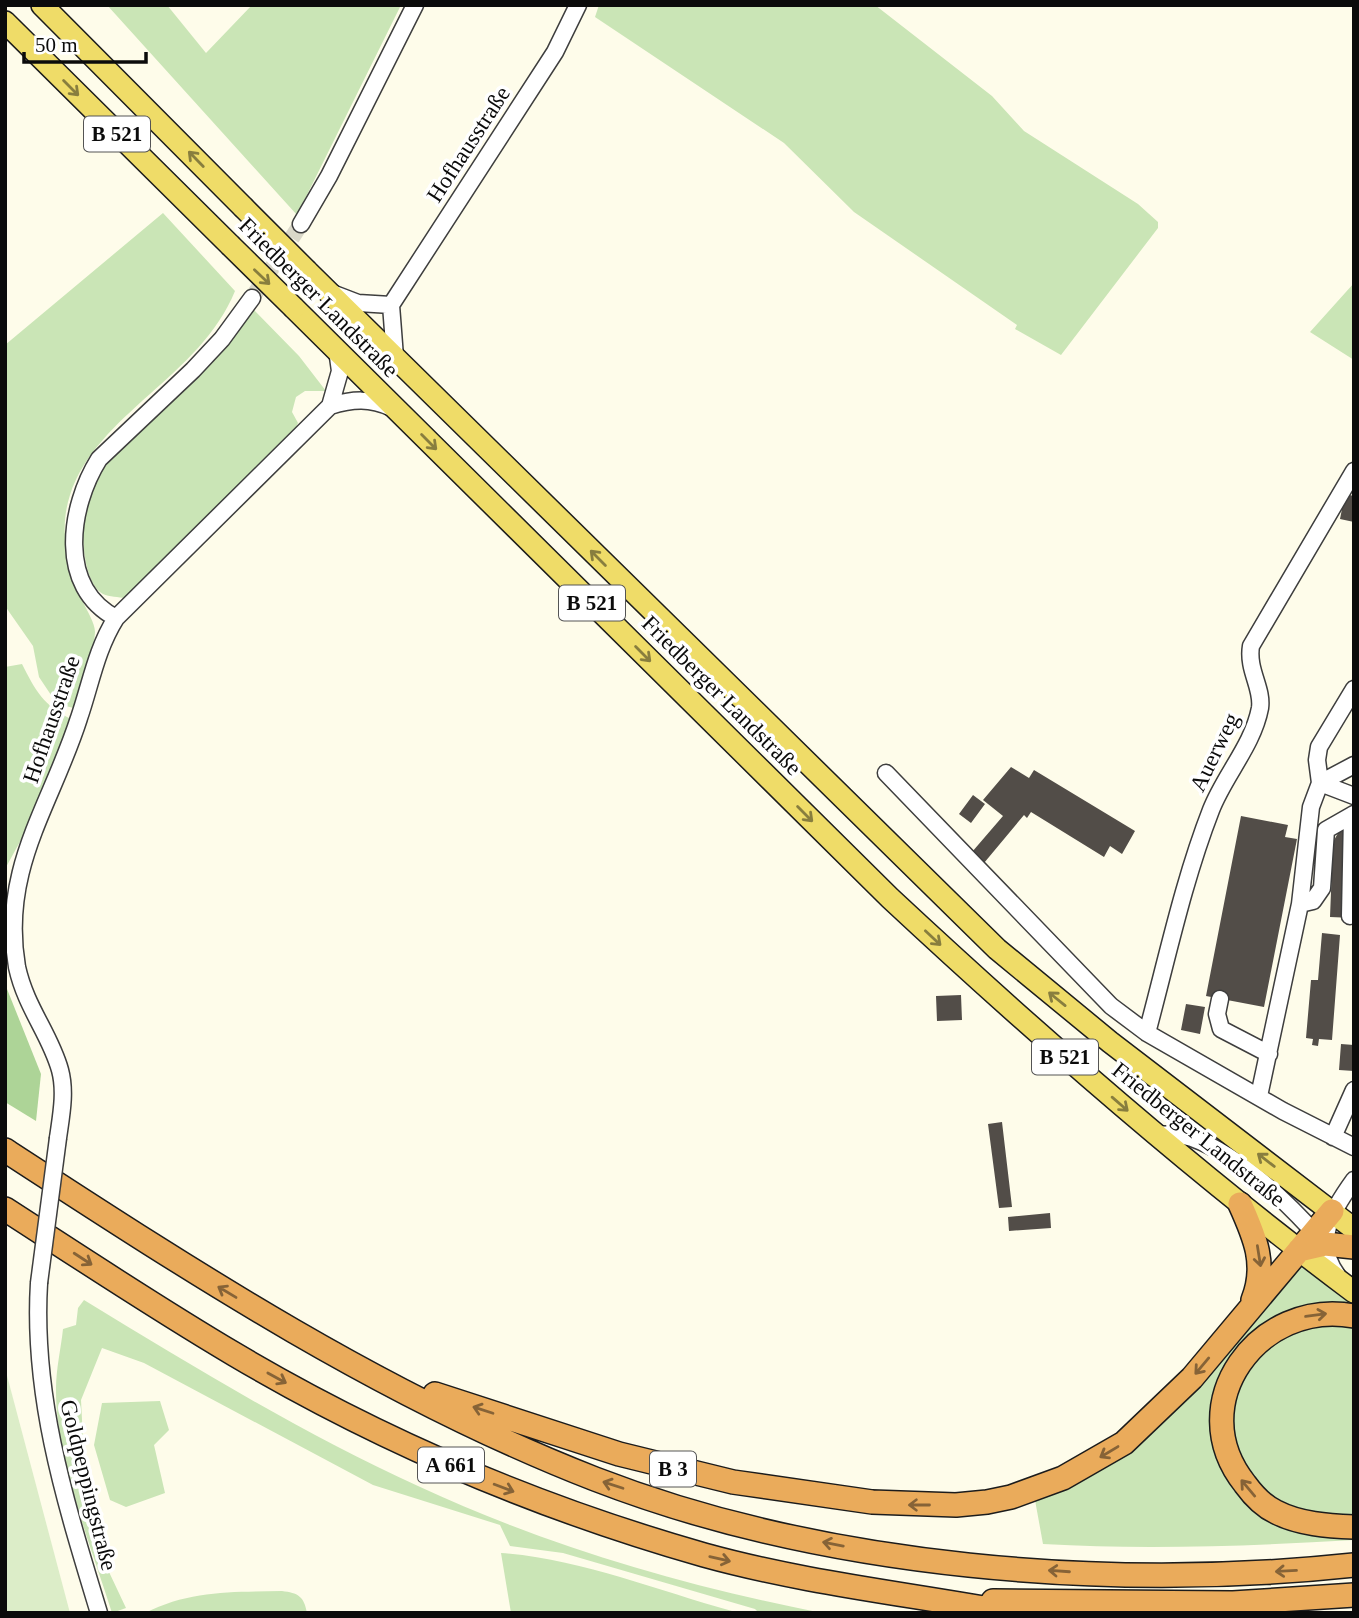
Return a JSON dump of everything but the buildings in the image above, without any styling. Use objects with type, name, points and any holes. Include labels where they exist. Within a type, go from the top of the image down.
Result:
[{"type":"highway","name":"A 661","points":[[5,1150],[172,1259],[276,1322],[372,1374],[518,1447],[597,1480],[727,1520],[838,1545],[969,1564],[1142,1576],[1354,1565]]},
{"type":"highway","points":[[1240,1204],[1258,1246],[1261,1267],[1249,1311]]},
{"type":"highway","name":"A 661","points":[[5,1209],[234,1354],[351,1418],[498,1486],[598,1523],[706,1555],[827,1583],[944,1600],[1233,1603],[1354,1595]]},
{"type":"highway","points":[[1249,1311],[1299,1250],[1336,1226],[1354,1247]]},
{"type":"highway","name":"B 3","points":[[372,1374],[674,1469],[796,1492],[908,1505],[987,1502],[1039,1488],[1124,1443],[1162,1410],[1249,1311]]},
{"type":"highway","points":[[1354,1316],[1339,1313],[1305,1316],[1287,1322],[1260,1338],[1234,1371],[1223,1414],[1225,1440],[1234,1467],[1263,1504],[1292,1518],[1354,1527]]},
{"type":"highway","points":[[944,1600],[1013,1613]]},
{"type":"main road","name":"Friedberger Landstraße","points":[[42,5],[307,271],[997,949],[1336,1226]]},
{"type":"main road","name":"Friedberger Landstraße","points":[[5,22],[890,898],[1036,1032],[1154,1134],[1348,1288]]},
{"type":"street","points":[[301,224],[329,176],[415,5]]},
{"type":"street","name":"Hofhausstraße","points":[[391,304],[555,52],[578,5]]},
{"type":"street","points":[[330,292],[358,303],[391,304],[395,357]]},
{"type":"street","points":[[116,618],[100,610],[78,572],[73,539],[78,502],[87,478],[99,459],[222,339],[252,298]]},
{"type":"street","points":[[337,350],[340,371],[331,406],[360,399],[376,401],[396,410]]},
{"type":"street","name":"Hofhausstraße","points":[[39,1283],[63,1083],[60,1068],[25,994],[11,920],[13,897],[23,856],[79,718],[94,661],[116,618],[331,406]]},
{"type":"street","name":"Auerweg","points":[[1147,1033],[1196,850],[1212,807],[1260,707],[1260,696],[1249,660],[1251,646],[1354,471]]},
{"type":"street","points":[[1259,1096],[1300,904],[1311,807],[1320,783],[1317,760],[1319,747],[1354,689]]},
{"type":"street","points":[[1320,783],[1354,765]]},
{"type":"street","name":"Friedberger Landstraße","points":[[886,773],[1111,1006],[1147,1033],[1354,1147]]},
{"type":"street","points":[[1320,783],[1354,796]]},
{"type":"street","points":[[1300,904],[1313,901],[1322,888],[1326,830],[1353,814]]},
{"type":"street","points":[[1350,916],[1353,814]]},
{"type":"street","points":[[1220,999],[1217,1014],[1221,1029],[1269,1054]]},
{"type":"street","points":[[1333,1137],[1354,1090]]},
{"type":"street","points":[[1154,1134],[1191,1137],[1228,1157],[1294,1209],[1336,1226]]},
{"type":"street","points":[[1336,1226],[1354,1180]]},
{"type":"street","points":[[1278,1233],[1336,1226]]},
{"type":"street","name":"Friedberger Landstraße","points":[[1336,1226],[1331,1268],[1348,1288]]},
{"type":"street","name":"Goldpeppingstraße","points":[[39,1283],[41,1366],[51,1447],[99,1613]]},
{"type":"green space","points":[[107,5],[167,5],[206,53],[252,5],[401,5],[297,215]]},
{"type":"green space","points":[[599,5],[875,5],[992,96],[1024,131],[1138,204],[1158,222],[1158,228],[1061,355],[1015,329],[1017,325],[854,212],[784,143],[595,17]]},
{"type":"green space","points":[[163,213],[235,291],[219,321],[198,348],[102,441],[83,466],[70,495],[66,509],[66,550],[95,632],[90,660],[74,708],[57,704],[39,677],[33,646],[5,606],[5,345]]},
{"type":"green space","points":[[1354,283],[1354,360],[1310,332]]},
{"type":"green space","points":[[254,310],[299,356],[326,391],[305,391],[296,397],[292,412],[298,423],[295,429],[125,598],[103,594],[89,574],[83,541],[85,507],[92,482],[122,447],[199,375]]},
{"type":"green space","points":[[22,664],[41,696],[54,709],[71,719],[39,807],[5,869],[5,667]]},
{"type":"green space","points":[[5,984],[41,1074],[36,1121],[5,1102]]},
{"type":"green space","points":[[1300,1264],[1354,1304],[1354,1313],[1331,1308],[1226,1369],[1240,1492],[1354,1533],[1354,1540],[1121,1547],[1043,1544],[1035,1500],[1084,1478]]},
{"type":"green space","points":[[84,1300],[207,1374],[332,1444],[466,1507],[616,1562],[719,1590],[822,1613],[759,1613],[755,1609],[563,1553],[510,1546],[500,1525],[373,1485],[144,1363],[102,1348],[81,1400],[86,1498],[109,1572],[126,1608],[112,1613],[76,1501],[61,1443],[57,1415],[56,1381],[63,1329],[76,1325],[78,1308]]},
{"type":"green space","points":[[1315,1320],[1354,1326],[1354,1519],[1282,1507],[1258,1489],[1239,1465],[1229,1412],[1260,1345]]},
{"type":"green space","points":[[5,1368],[70,1613],[5,1613]]},
{"type":"green space","points":[[160,1401],[169,1430],[154,1445],[165,1493],[126,1507],[110,1500],[94,1445],[102,1403]]},
{"type":"green space","points":[[501,1553],[589,1568],[732,1611],[511,1613]]},
{"type":"green space","points":[[282,1591],[299,1596],[307,1613],[145,1613],[162,1605],[195,1596]]},
{"type":"tunnel","points":[[252,298],[301,224]]}]
